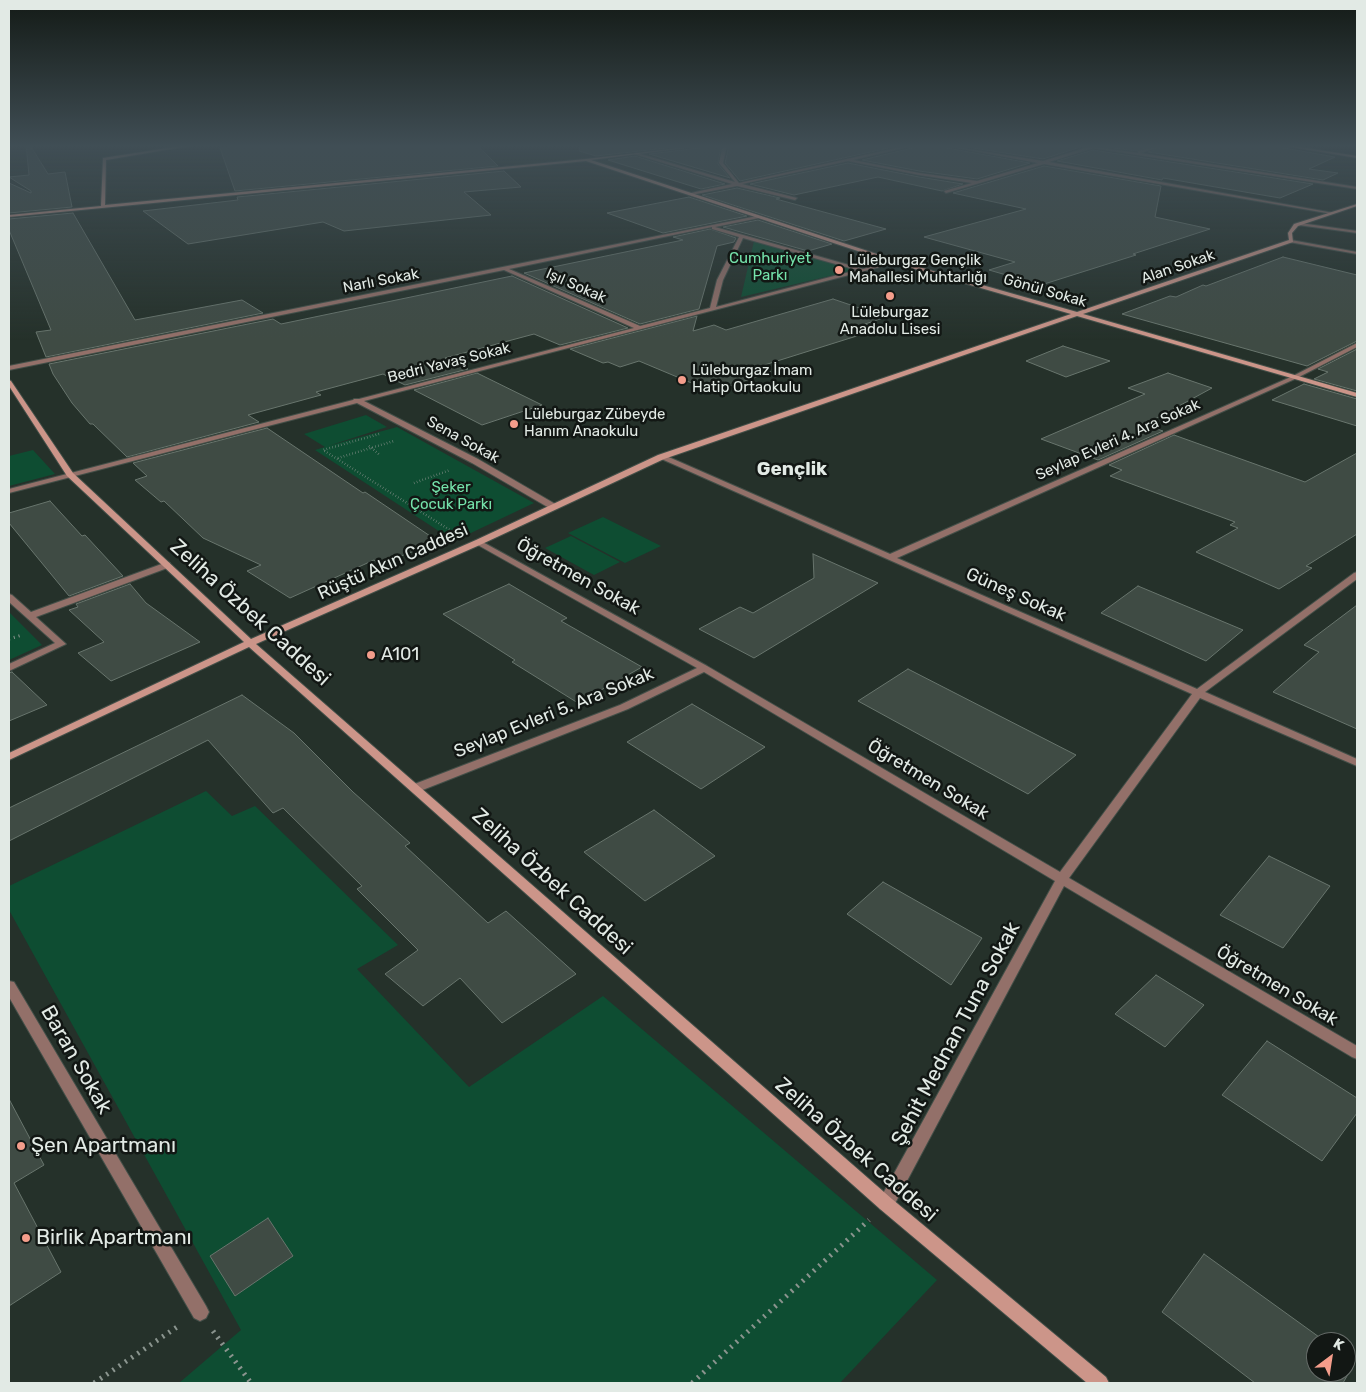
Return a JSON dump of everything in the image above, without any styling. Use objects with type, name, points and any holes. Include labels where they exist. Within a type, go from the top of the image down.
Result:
[{"type":"street","points":[[9,216],[72,210]]},
{"type":"street","name":"Gönül Sokak","points":[[737,210],[896,262],[1357,395]]},
{"type":"street","points":[[1320,210],[1332,212]]},
{"type":"street","points":[[1339,210],[1296,225],[1290,232],[1291,241],[1357,253]]},
{"type":"street","name":"Narlı Sokak","points":[[9,368],[757,217]]},
{"type":"street","points":[[1300,224],[1357,232]]},
{"type":"street","points":[[710,227],[862,270]]},
{"type":"street","points":[[713,308],[720,280],[742,236]]},
{"type":"street","name":"Alan Sokak","points":[[1080,314],[1291,241]]},
{"type":"street","name":"Bedri Yavaş Sokak","points":[[9,491],[637,327],[896,262]]},
{"type":"street","name":"Işıl Sokak","points":[[505,268],[637,327]]},
{"type":"street","name":"Rüştü Akın Caddesi","points":[[9,757],[250,643],[479,542],[661,457],[1080,314]]},
{"type":"street","name":"Seylap Evleri 4. Ara Sokak","points":[[890,558],[1294,377],[1357,345]]},
{"type":"street","name":"Zeliha Özbek Caddesi","points":[[9,382],[70,474],[250,643],[886,1204],[1100,1383]]},
{"type":"street","name":"Sena Sokak","points":[[356,400],[405,424],[554,507]]},
{"type":"street","name":"Güneş Sokak","points":[[661,457],[1357,763]]},
{"type":"street","name":"Öğretmen Sokak","points":[[479,542],[704,668],[1357,1053]]},
{"type":"street","points":[[29,616],[167,565]]},
{"type":"street","name":"Şehit Mednan Tuna Sokak","points":[[886,1204],[1062,879],[1198,693],[1357,575]]},
{"type":"street","points":[[9,597],[61,644],[9,668]]},
{"type":"street","name":"Seylap Evleri 5. Ara Sokak","points":[[416,788],[624,707],[704,668]]},
{"type":"street","name":"Baran Sokak","points":[[9,986],[200,1312]]},
{"type":"path","points":[[405,424],[391,428],[388,431],[323,450],[456,534]]},
{"type":"path","points":[[337,458],[401,439],[388,431]]},
{"type":"path","points":[[370,447],[380,455]]},
{"type":"path","points":[[414,483],[454,469],[446,464]]},
{"type":"path","points":[[692,1383],[886,1204]]},
{"type":"path","points":[[94,1383],[200,1312],[251,1383]]},
{"type":"green space","name":"Cumhuriyet Parkı","points":[[754,241],[855,270],[741,297]]},
{"type":"green space","name":"Şeker Çocuk Parkı","points":[[366,415],[387,427],[328,446],[397,427],[534,503],[454,541],[315,450],[325,447],[304,434]]},
{"type":"green space","points":[[33,450],[55,474],[9,486],[9,456]]},
{"type":"green space","points":[[603,517],[661,546],[625,563],[568,533]]},
{"type":"green space","points":[[571,536],[620,562],[594,575],[545,548]]},
{"type":"green space","points":[[9,612],[42,645],[9,660]]},
{"type":"green space","points":[[206,791],[232,816],[255,806],[398,945],[357,969],[469,1087],[603,996],[937,1280],[840,1383],[179,1383],[241,1330],[9,910],[9,886]]},
{"type":"building","points":[[9,210],[41,210],[9,213]]},
{"type":"building","points":[[485,210],[491,215],[344,231],[323,222],[188,244],[143,211]]},
{"type":"building","points":[[623,210],[729,210],[747,216],[663,233],[607,213]]},
{"type":"building","points":[[748,210],[816,210],[886,229],[844,241]]},
{"type":"building","points":[[1023,210],[1156,210],[1155,217],[1210,229],[1041,285],[989,270],[1015,262],[924,237]]},
{"type":"building","points":[[73,213],[135,320],[242,300],[263,313],[46,357],[36,332],[51,330],[9,230],[9,219]]},
{"type":"building","points":[[758,220],[832,244],[808,251],[723,227]]},
{"type":"building","points":[[710,229],[736,238],[734,242],[717,246],[699,309],[640,324],[524,273],[683,240],[673,237]]},
{"type":"building","points":[[1283,257],[1357,275],[1357,341],[1307,366],[1122,314],[1170,296],[1176,297],[1203,285],[1206,286]]},
{"type":"building","points":[[512,276],[628,328],[560,345],[534,334],[445,358],[468,369],[405,385],[383,374],[316,392],[321,395],[248,415],[259,422],[127,457],[93,424],[90,424],[72,403],[53,374],[49,364],[273,319],[281,324]]},
{"type":"building","points":[[833,299],[886,317],[865,324],[879,329],[758,367],[771,372],[713,392],[639,361],[620,367],[608,362],[603,363],[570,349],[697,316],[693,331],[714,325],[726,330]]},
{"type":"building","points":[[1063,346],[1110,361],[1066,377],[1026,361]]},
{"type":"building","points":[[1357,349],[1357,391],[1314,379],[1328,372],[1318,369]]},
{"type":"building","points":[[477,373],[542,405],[482,425],[414,390]]},
{"type":"building","points":[[1168,373],[1212,388],[1144,425],[1163,431],[1098,460],[1041,439],[1145,394],[1128,388]]},
{"type":"building","points":[[1304,384],[1357,399],[1357,426],[1272,400]]},
{"type":"building","points":[[267,428],[439,542],[379,564],[374,560],[290,598],[247,571],[261,565],[203,538],[164,501],[161,502],[135,480],[147,476],[133,463]]},
{"type":"building","points":[[1174,435],[1305,482],[1357,453],[1357,534],[1306,566],[1312,568],[1279,589],[1196,552],[1238,528],[1230,525],[1235,522],[1110,476],[1122,470],[1109,465]]},
{"type":"building","points":[[50,501],[123,576],[69,596],[9,523],[9,513]]},
{"type":"building","points":[[813,554],[878,583],[754,658],[699,629],[740,607],[753,613],[814,578]]},
{"type":"building","points":[[130,584],[146,603],[200,642],[111,681],[78,653],[104,642],[69,610],[78,607],[76,604]]},
{"type":"building","points":[[509,584],[567,618],[561,621],[642,667],[578,703],[512,662],[515,660],[443,614]]},
{"type":"building","points":[[1138,586],[1243,630],[1206,661],[1101,613]]},
{"type":"building","points":[[1357,605],[1357,729],[1273,692],[1319,652],[1304,645]]},
{"type":"building","points":[[908,669],[1076,755],[1028,794],[858,701]]},
{"type":"building","points":[[12,672],[47,705],[9,721],[9,673]]},
{"type":"building","points":[[242,695],[294,733],[353,792],[410,843],[405,846],[488,923],[506,911],[576,974],[502,1023],[460,978],[423,1006],[385,974],[418,950],[357,889],[362,886],[283,808],[273,813],[208,740],[9,841],[9,808]]},
{"type":"building","points":[[692,704],[765,747],[701,789],[627,742]]},
{"type":"building","points":[[654,810],[715,856],[645,901],[584,852]]},
{"type":"building","points":[[1269,856],[1330,886],[1283,948],[1220,915]]},
{"type":"building","points":[[883,882],[982,938],[951,985],[847,914]]},
{"type":"building","points":[[1156,975],[1204,1005],[1165,1047],[1115,1014]]},
{"type":"building","points":[[1267,1041],[1357,1098],[1357,1113],[1322,1161],[1222,1095]]},
{"type":"building","name":"Birlik Apartmanı","points":[[9,1099],[44,1165],[14,1183],[61,1272],[9,1306]]},
{"type":"building","points":[[268,1218],[293,1256],[235,1296],[210,1256]]},
{"type":"building","points":[[1204,1254],[1312,1332],[1306,1332],[1306,1382],[1344,1382],[1255,1383],[1162,1312]]},
{"type":"place","name":"Lüleburgaz Gençlik Mahallesi Muhtarlığı","points":[[839,270]]},
{"type":"place","name":"Lüleburgaz Anadolu Lisesi","points":[[890,296]]},
{"type":"place","name":"Lüleburgaz İmam Hatip Ortaokulu","points":[[682,380]]},
{"type":"place","name":"Lüleburgaz Zübeyde Hanım Anaokulu","points":[[514,424]]},
{"type":"place","name":"A101","points":[[371,655]]},
{"type":"place","name":"Şen Apartmanı","points":[[21,1146]]},
{"type":"place","name":"Birlik Apartmanı","points":[[26,1238]]},
{"type":"district","name":"Gençlik","points":[[792,470]]}]
